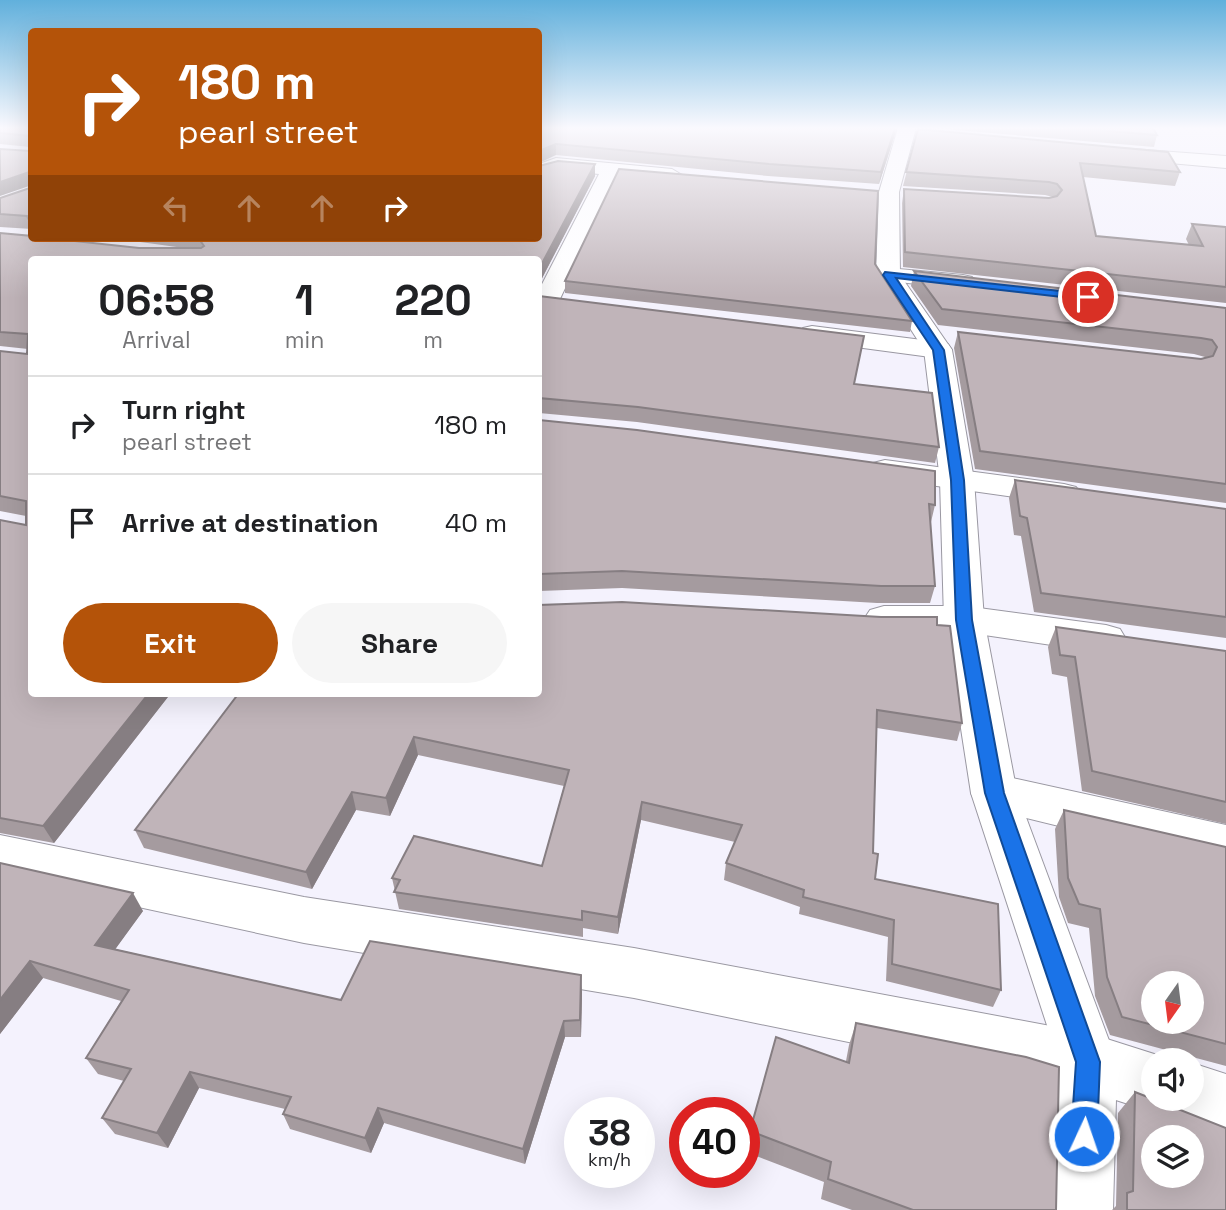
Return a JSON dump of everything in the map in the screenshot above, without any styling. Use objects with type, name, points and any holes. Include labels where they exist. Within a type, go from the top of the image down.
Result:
[{"type":"street","points":[[573,304],[542,300],[603,184]]},
{"type":"street","points":[[895,184],[888,275],[943,341],[957,480],[964,620],[994,793],[1088,1062],[1080,1210]]},
{"type":"street","points":[[888,275],[983,285]]},
{"type":"street","points":[[788,331],[943,341]]},
{"type":"street","points":[[850,465],[1092,498]]},
{"type":"street","points":[[850,618],[964,620],[1140,643]]},
{"type":"street","points":[[994,793],[1226,846]]},
{"type":"street","points":[[0,856],[304,920],[634,973],[1088,1062],[1141,1078]]},
{"type":"street","points":[[1204,1098],[1226,1104]]},
{"type":"building","points":[[542,184],[584,184],[542,263],[542,256],[28,256],[28,334],[0,332],[0,233],[28,236],[28,242],[84,242],[139,248],[204,246],[201,242],[542,242]]},
{"type":"building","points":[[612,184],[801,184],[878,191],[875,264],[912,321],[565,281]]},
{"type":"building","points":[[1057,184],[1085,184],[1096,236],[1203,246],[1192,224],[1226,227],[1226,287],[905,252],[904,189],[1049,198],[1057,196],[1062,190]]},
{"type":"building","points":[[28,189],[28,218],[0,214],[0,198]]},
{"type":"building","points":[[914,271],[1226,308],[1226,484],[980,451],[958,332],[1201,359],[1213,356],[1217,347],[1212,340],[1201,338],[942,309]]},
{"type":"building","points":[[542,296],[864,336],[854,384],[932,393],[939,447],[638,407],[542,398]]},
{"type":"building","points":[[28,334],[28,697],[146,697],[43,826],[0,818],[0,520],[26,525],[26,501],[0,496],[0,351],[27,354]]},
{"type":"building","points":[[542,420],[637,430],[935,471],[935,505],[929,504],[935,586],[881,586],[622,571],[542,574]]},
{"type":"building","points":[[1015,480],[1226,509],[1226,617],[1041,593],[1027,518],[1020,516]]},
{"type":"building","points":[[622,602],[881,617],[937,617],[937,625],[950,626],[962,723],[877,710],[873,853],[878,854],[875,879],[998,904],[1001,990],[892,964],[894,920],[803,897],[804,890],[726,863],[742,825],[642,802],[618,917],[582,911],[582,920],[394,892],[400,880],[392,878],[414,836],[542,866],[569,770],[414,737],[386,798],[352,792],[306,872],[135,830],[236,697],[542,697],[542,605]]},
{"type":"building","points":[[1056,627],[1226,651],[1226,802],[1092,771],[1075,657],[1060,655]]},
{"type":"building","points":[[1064,810],[1226,847],[1226,1044],[1187,1034],[1204,1034],[1204,971],[1141,971],[1141,1022],[1122,1017],[1107,977],[1100,909],[1079,904],[1068,878]]},
{"type":"building","points":[[0,863],[133,893],[95,945],[341,1000],[370,941],[581,975],[580,1020],[564,1021],[523,1149],[378,1108],[365,1138],[283,1114],[291,1097],[190,1072],[157,1133],[102,1118],[131,1069],[86,1058],[129,990],[30,961],[0,1000]]},
{"type":"building","points":[[856,1023],[1026,1057],[1059,1067],[1056,1210],[913,1210],[828,1179],[831,1162],[760,1135],[759,1097],[776,1037],[849,1063]]},
{"type":"building","points":[[1135,1092],[1141,1094],[1141,1111],[1183,1111],[1226,1128],[1226,1210],[1127,1210],[1127,1193],[1133,1191]]},
{"type":"route","points":[[1084,1136],[1088,1062],[994,793],[964,620],[957,480],[938,350],[931,335],[888,275],[1088,297]]}]
